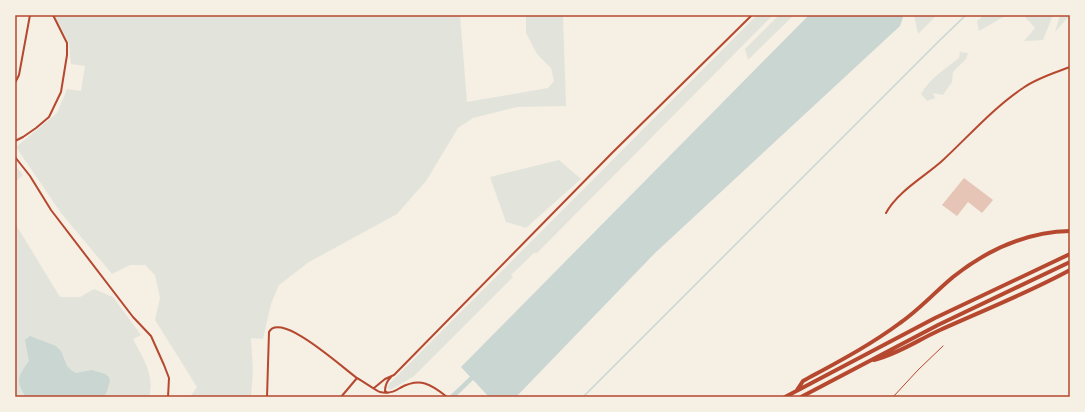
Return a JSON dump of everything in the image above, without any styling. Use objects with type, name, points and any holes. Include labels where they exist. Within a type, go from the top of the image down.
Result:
[{"type":"highway","points":[[797,390],[803,381],[864,348],[901,322],[974,261],[1004,245],[1036,235],[1070,232]]},
{"type":"highway","points":[[785,397],[936,318],[1070,254]]},
{"type":"highway","points":[[801,397],[938,325],[1070,262]]},
{"type":"highway","points":[[868,361],[888,356],[939,330],[1014,298],[1070,271]]},
{"type":"street","points":[[15,83],[19,74],[30,15]]},
{"type":"street","points":[[15,141],[32,131],[49,117],[61,92],[67,55],[67,44],[52,15]]},
{"type":"street","points":[[388,393],[385,389],[387,381],[612,153],[752,15]]},
{"type":"street","points":[[886,213],[890,206],[900,196],[934,168],[1009,99],[1023,88],[1037,80],[1070,67]]},
{"type":"street","points":[[15,157],[30,176],[56,216],[133,317],[151,336],[169,378],[168,397]]},
{"type":"street","points":[[267,397],[269,332],[270,329],[274,327],[280,327],[299,334],[357,378],[381,392],[393,392],[404,386],[425,382],[447,397]]},
{"type":"street","points":[[374,388],[385,379],[394,375]]},
{"type":"street","points":[[341,397],[357,378]]},
{"type":"path","points":[[893,397],[943,346]]},
{"type":"shaded area","points":[[54,15],[460,15],[467,102],[548,88],[554,81],[551,68],[537,54],[526,33],[526,15],[563,15],[566,106],[517,107],[473,118],[458,128],[426,181],[397,214],[309,262],[279,285],[271,304],[263,339],[251,338],[253,371],[251,397],[190,397],[197,387],[155,320],[160,298],[155,275],[145,265],[130,265],[112,274],[61,213],[16,147],[57,113],[67,89],[81,91],[85,66],[71,64],[69,43]]},
{"type":"shaded area","points":[[757,15],[773,15],[537,253],[534,253],[511,275],[513,277],[413,377],[390,390],[387,387],[390,383]]},
{"type":"shaded area","points":[[779,15],[794,15],[748,60],[745,49]]},
{"type":"shaded area","points":[[809,15],[901,15],[903,17],[900,26],[655,253],[516,397],[489,397],[461,367]]},
{"type":"shaded area","points":[[914,15],[937,15],[918,34]]},
{"type":"shaded area","points":[[984,15],[1007,15],[979,31],[977,21]]},
{"type":"shaded area","points":[[1029,15],[1053,15],[1043,40],[1024,41],[1035,28],[1025,17]]},
{"type":"shaded area","points":[[1060,15],[1070,15],[1055,32]]},
{"type":"shaded area","points":[[960,52],[968,53],[966,59],[953,72],[952,82],[943,95],[933,93],[935,98],[927,101],[921,94],[925,88],[938,74],[959,58]]},
{"type":"shaded area","points":[[559,160],[581,179],[526,228],[506,222],[490,177]]},
{"type":"shaded area","points":[[15,165],[23,175],[15,182]]},
{"type":"shaded area","points":[[15,223],[60,297],[80,297],[94,289],[113,297],[141,335],[133,339],[144,360],[149,374],[149,397],[15,397]]},
{"type":"shaded area","points":[[30,336],[56,346],[61,351],[67,366],[76,373],[92,370],[105,374],[109,377],[110,381],[106,394],[102,397],[26,397],[20,387],[19,379],[22,371],[29,361],[25,340]]},
{"type":"building","points":[[964,178],[993,200],[982,213],[968,202],[957,216],[942,205]]},
{"type":"waterway","points":[[583,397],[966,15]]},
{"type":"waterway","points":[[452,397],[475,375]]}]
